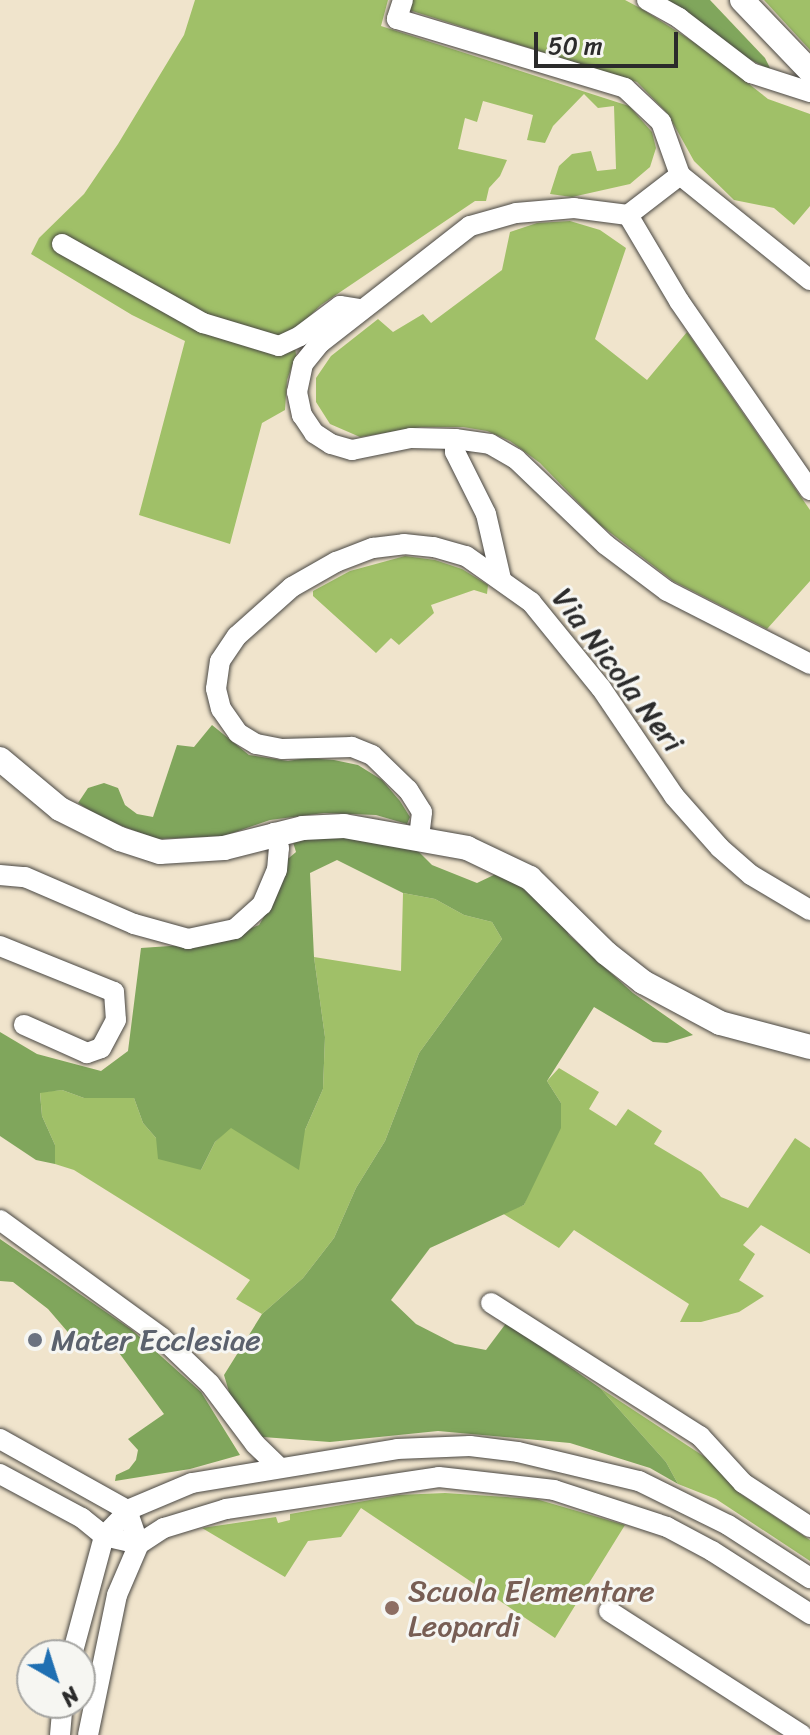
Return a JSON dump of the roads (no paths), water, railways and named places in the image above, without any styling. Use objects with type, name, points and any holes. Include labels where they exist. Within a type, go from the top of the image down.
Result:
[{"type":"street","points":[[403,0],[397,19],[625,88],[661,122],[680,175],[810,280]]},
{"type":"street","points":[[647,0],[679,18],[751,73],[810,92]]},
{"type":"street","points":[[742,0],[810,71]]},
{"type":"street","points":[[680,175],[628,215],[574,208],[516,213],[470,226],[359,309],[320,343],[303,364],[297,392],[302,415],[314,433],[331,444],[352,450],[411,438],[490,444],[516,459],[606,545],[667,591],[810,664]]},
{"type":"street","points":[[628,215],[679,301],[810,490]]},
{"type":"street","points":[[62,244],[203,323],[279,346],[300,336],[340,306],[359,309]]},
{"type":"street","points":[[455,439],[455,452],[486,514],[501,579]]},
{"type":"street","name":"Via Nicola Neri","points":[[419,837],[422,812],[408,790],[372,755],[352,747],[282,749],[256,744],[238,733],[218,699],[220,661],[237,636],[292,587],[336,562],[373,548],[404,544],[434,547],[466,556],[531,602],[601,688],[674,796],[720,848],[751,875],[810,910]]},
{"type":"street","points":[[0,759],[60,809],[120,839],[160,852],[224,848],[274,833],[344,826],[467,848],[530,878],[606,953],[643,982],[720,1023],[810,1047]]},
{"type":"street","points":[[0,875],[25,877],[134,924],[188,939],[235,929],[262,905],[277,870],[279,848],[274,833]]},
{"type":"street","points":[[0,946],[114,992],[116,1020],[101,1048],[87,1053],[24,1025]]},
{"type":"street","points":[[0,1220],[161,1337],[210,1384],[255,1444],[278,1466]]},
{"type":"street","points":[[491,1303],[700,1436],[743,1483],[810,1527]]},
{"type":"street","points":[[0,1439],[127,1510],[139,1544]]},
{"type":"street","points":[[76,1639],[104,1536],[127,1510],[157,1494],[220,1478],[278,1466],[397,1449],[470,1446],[567,1461],[639,1481],[728,1525],[810,1578]]},
{"type":"street","points":[[397,1449],[401,1482]]},
{"type":"street","points":[[45,1497],[60,1471]]},
{"type":"street","points":[[0,1474],[82,1518],[104,1536],[139,1544]]},
{"type":"street","points":[[96,1691],[117,1595],[139,1544],[164,1528],[226,1509],[439,1477],[554,1490],[667,1527],[712,1551],[810,1614]]},
{"type":"street","points":[[220,1478],[226,1509]]},
{"type":"street","points":[[712,1551],[728,1525]]},
{"type":"street","points":[[609,1611],[802,1735]]},
{"type":"street","points":[[96,1701],[103,1735]]},
{"type":"place","name":"Mater Ecclesiae","points":[[35,1340]]},
{"type":"place","name":"Scuola Elementare Leopardi","points":[[392,1608]]}]
